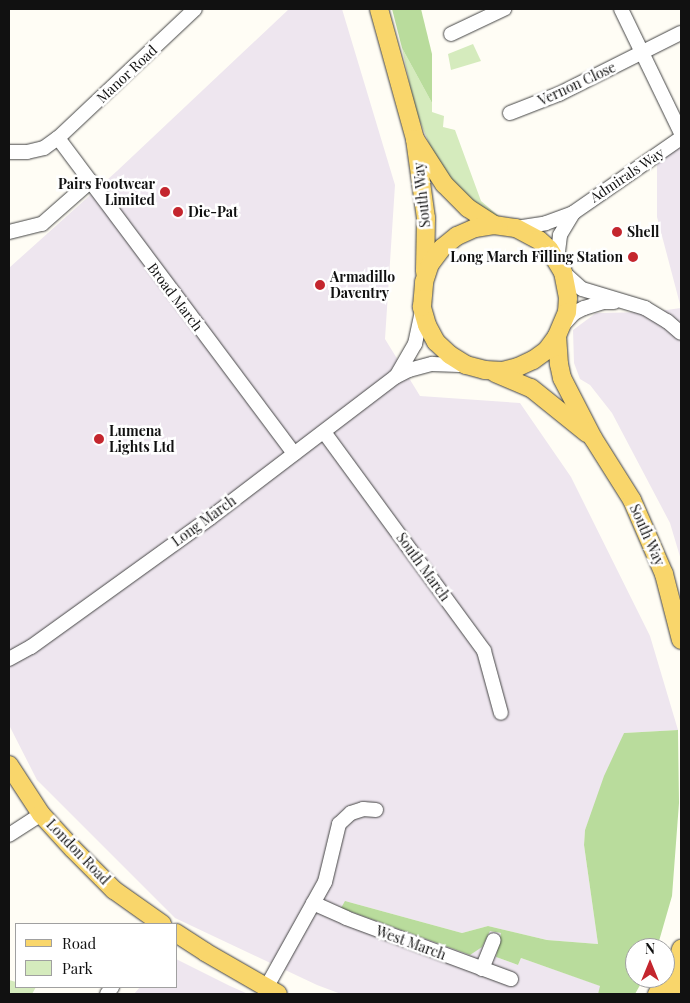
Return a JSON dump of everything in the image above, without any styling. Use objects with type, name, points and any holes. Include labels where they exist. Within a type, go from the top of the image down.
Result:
[{"type":"main road","name":"South Way","points":[[379,9],[415,139],[426,218],[427,244],[424,282]]},
{"type":"main road","name":"South Way","points":[[415,139],[439,177],[456,197],[479,217],[494,225]]},
{"type":"main road","points":[[494,225],[516,228],[539,240],[560,266],[568,298],[560,331],[547,350],[533,360],[510,369],[485,370],[466,365],[450,355],[436,342],[427,326],[422,307],[424,282],[430,264],[449,242],[475,228],[494,225]]},
{"type":"main road","name":"South Way","points":[[560,331],[558,364],[562,378],[593,438],[632,500],[664,574],[681,640]]},
{"type":"main road","name":"South Way","points":[[485,370],[508,377],[531,388],[593,438]]},
{"type":"main road","name":"London Road","points":[[9,765],[41,814],[114,890],[152,921]]},
{"type":"main road","points":[[178,935],[272,991]]},
{"type":"main road","points":[[674,994],[676,968],[681,949]]},
{"type":"main road","points":[[657,994],[676,968]]},
{"type":"street","name":"Manor Road","points":[[9,152],[27,152],[44,148],[58,138],[195,9]]},
{"type":"street","points":[[451,34],[504,9]]},
{"type":"street","points":[[621,9],[681,133]]},
{"type":"street","name":"Vernon Close","points":[[510,113],[559,94],[681,33]]},
{"type":"street","name":"Broad March","points":[[58,138],[172,294],[294,454]]},
{"type":"street","name":"Admirals Way","points":[[516,228],[546,223],[574,213],[681,138]]},
{"type":"street","points":[[9,232],[42,224],[91,181]]},
{"type":"street","name":"Admirals Way","points":[[560,266],[560,235],[574,213]]},
{"type":"street","points":[[560,266],[582,289],[630,302],[667,321],[681,334]]},
{"type":"street","points":[[560,331],[574,313],[592,304],[630,302]]},
{"type":"street","name":"Long March","points":[[395,377],[416,344],[422,307]]},
{"type":"street","name":"Long March","points":[[9,659],[32,646],[324,432],[395,377],[409,370],[432,364],[466,365]]},
{"type":"street","name":"South March","points":[[324,432],[484,651],[501,713]]},
{"type":"street","points":[[272,991],[313,903],[325,882],[340,824],[351,813],[362,809],[376,810]]},
{"type":"street","points":[[9,835],[41,814]]},
{"type":"street","name":"West March","points":[[313,903],[511,979]]},
{"type":"street","points":[[482,969],[494,940]]},
{"type":"shaded area","points":[[289,9],[342,9],[395,185],[385,339],[420,396],[520,403],[571,477],[650,636],[678,730],[624,733],[585,830],[584,845],[598,944],[547,940],[488,926],[462,933],[345,901],[482,947],[490,931],[501,933],[496,957],[518,965],[521,958],[601,986],[598,994],[341,994],[317,985],[175,918],[37,780],[9,725],[9,268],[117,171]]},
{"type":"shaded area","points":[[678,142],[681,147],[681,308],[657,217],[657,165]]},
{"type":"shaded area","points":[[681,308],[681,560],[670,523],[612,413],[590,385],[580,379],[574,363],[573,330],[596,313],[652,312]]},
{"type":"shaded area","points":[[178,960],[248,994],[134,994],[139,988],[178,988]]},
{"type":"green space","points":[[392,9],[421,9],[432,54],[432,103],[402,48]]},
{"type":"green space","points":[[473,44],[481,61],[451,70],[448,54]]},
{"type":"green space","points":[[402,48],[432,103],[432,112],[444,116],[443,127],[455,130],[481,201],[501,218],[472,207],[437,163],[415,109]]},
{"type":"green space","points":[[678,730],[679,803],[672,896],[660,938],[625,938],[625,988],[638,988],[635,994],[598,994],[600,986],[521,958],[518,965],[496,957],[501,933],[490,931],[482,947],[470,955],[341,908],[345,901],[462,933],[488,926],[547,940],[598,944],[584,845],[585,830],[604,776],[624,733]]},
{"type":"green space","points":[[9,980],[15,982],[15,988],[35,988],[32,994],[9,994]]},
{"type":"place","name":"Pairs Footwear Limited","points":[[165,192]]},
{"type":"place","name":"Die-Pat","points":[[178,212]]},
{"type":"place","name":"Shell","points":[[617,232]]},
{"type":"place","name":"Long March Filling Station","points":[[633,257]]},
{"type":"place","name":"Armadillo Daventry","points":[[320,285]]},
{"type":"place","name":"Lumena Lights Ltd","points":[[99,439]]}]
